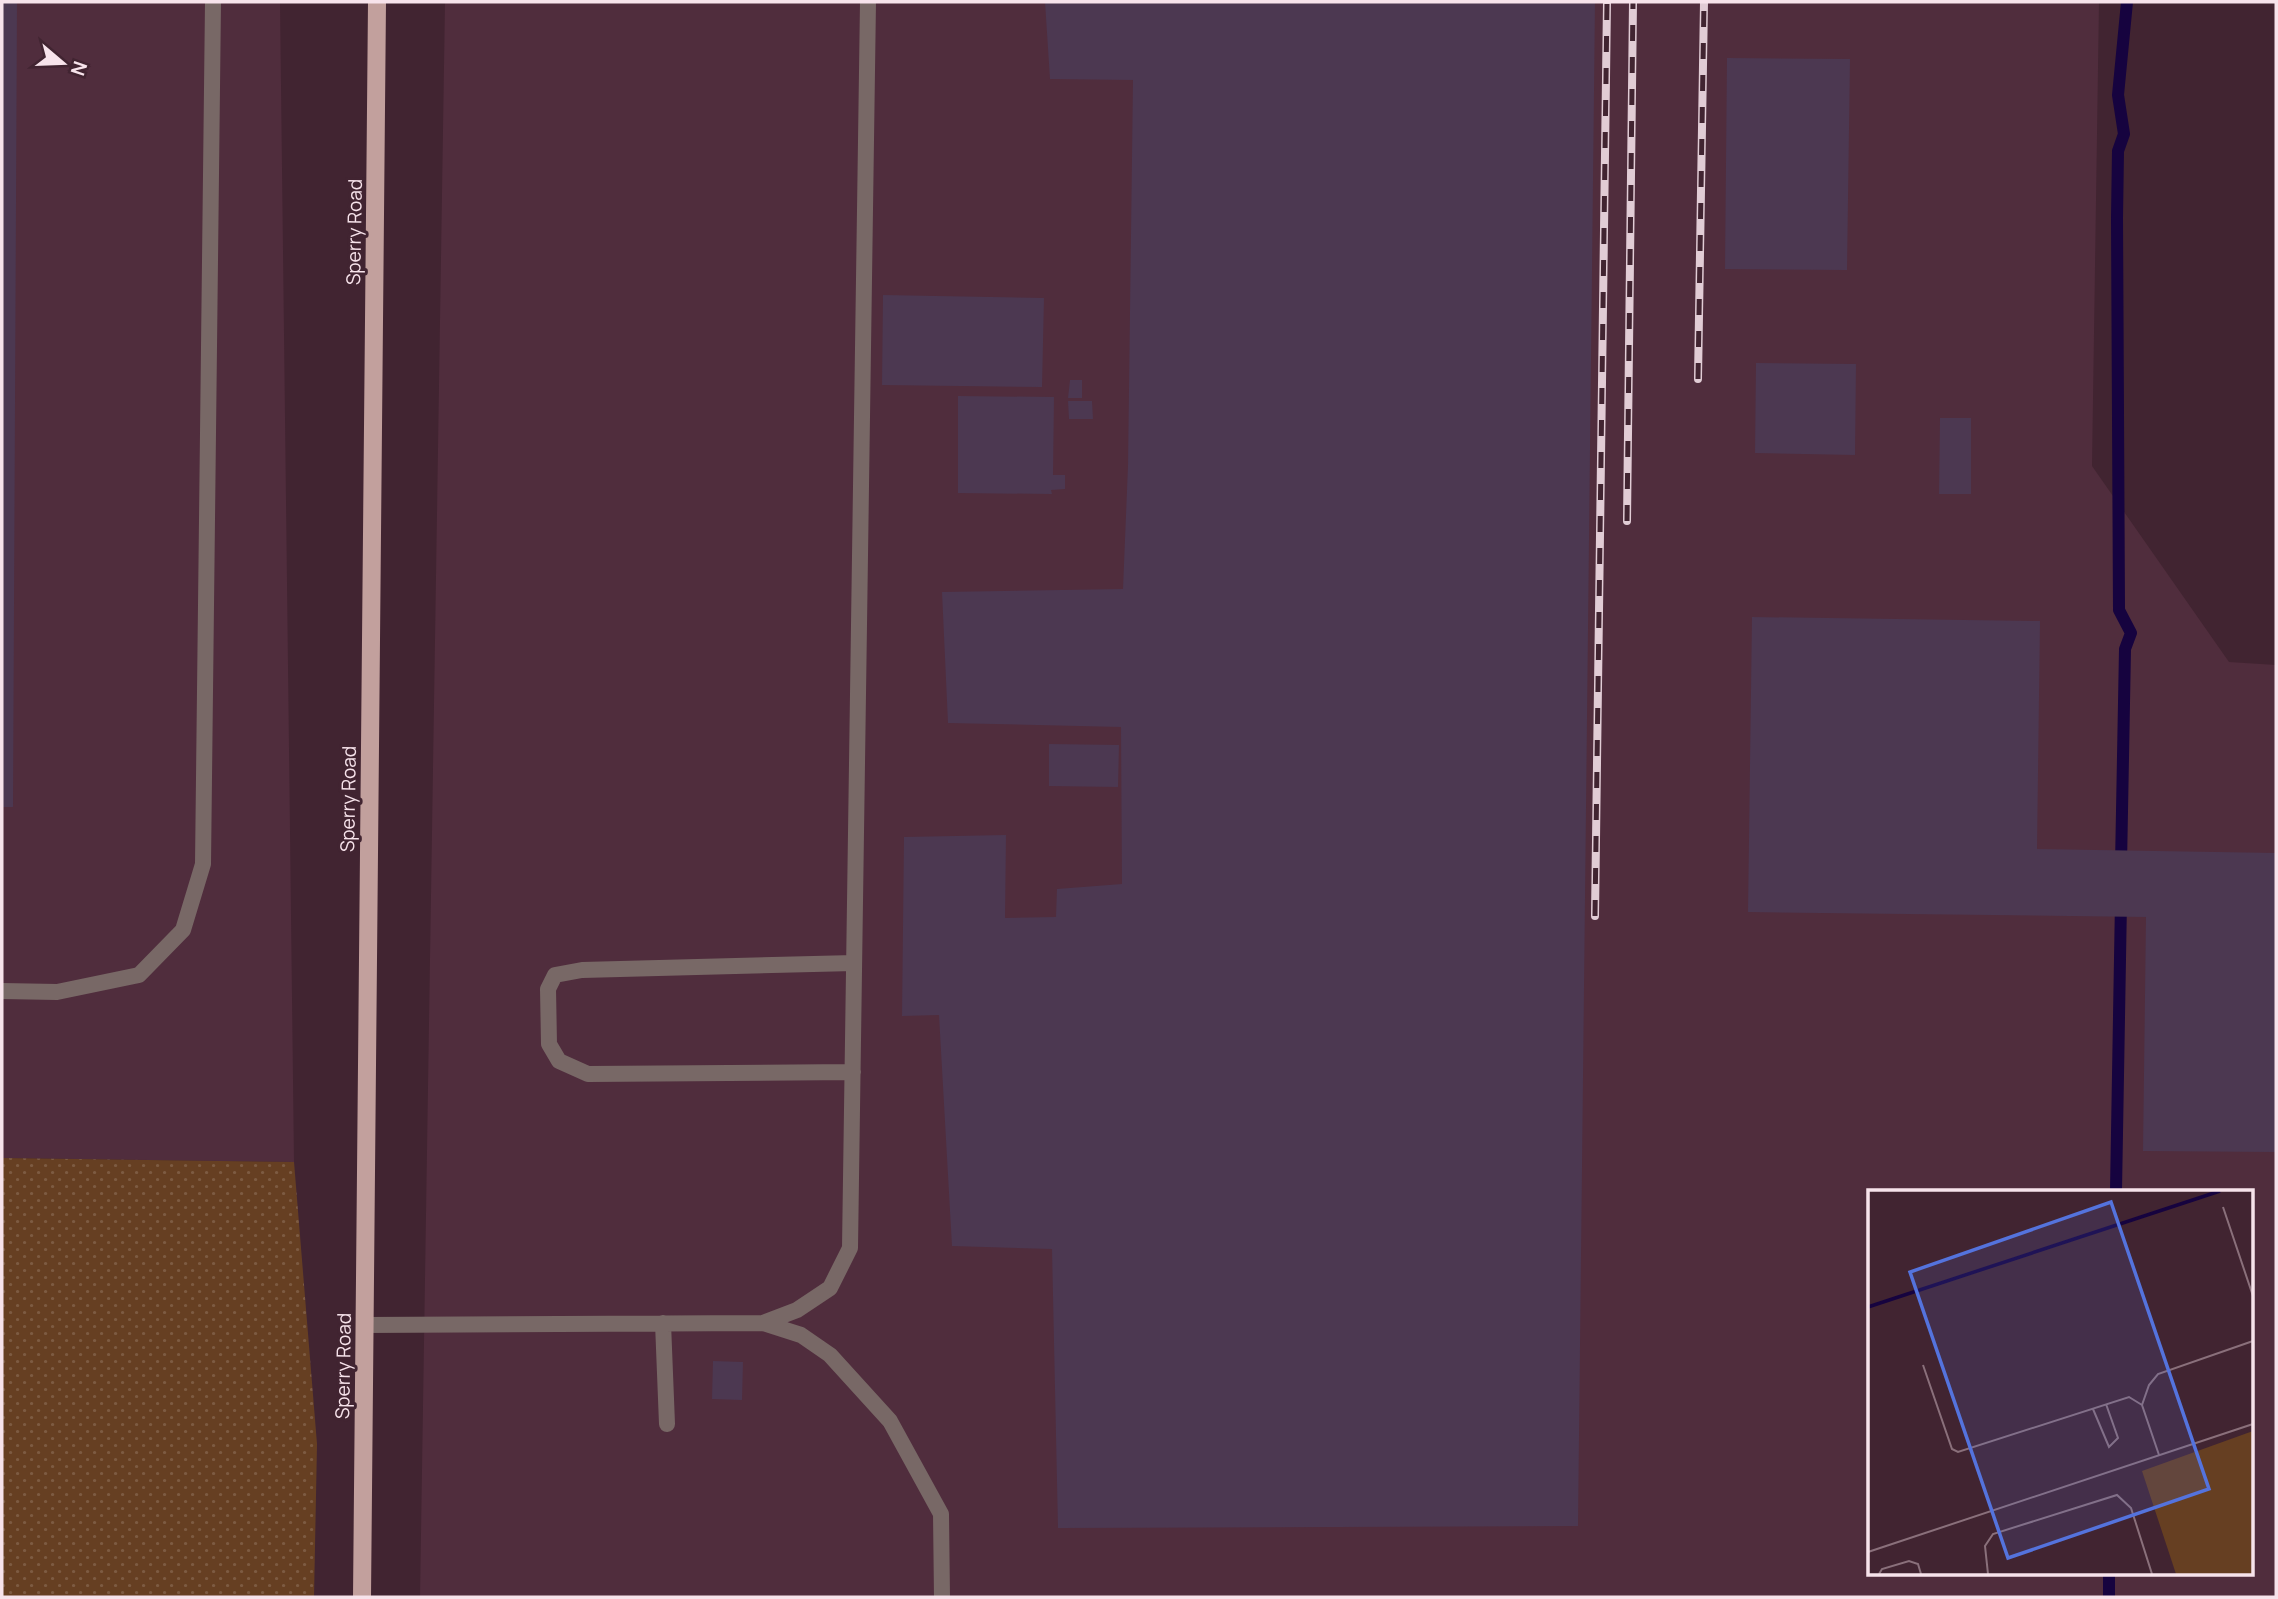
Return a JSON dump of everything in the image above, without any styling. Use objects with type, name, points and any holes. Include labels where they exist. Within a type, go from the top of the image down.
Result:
[{"type":"main road","name":"Sperry Road","points":[[362,1597],[377,2]]},
{"type":"lane","points":[[2,991],[57,992],[139,975],[183,930],[203,864],[213,2]]},
{"type":"lane","points":[[763,1323],[797,1310],[830,1288],[850,1248],[869,2]]},
{"type":"lane","points":[[853,1072],[588,1074],[559,1060],[549,1044],[548,989],[555,975],[582,970],[854,964]]},
{"type":"lane","points":[[663,1323],[667,1424]]},
{"type":"lane","points":[[365,1325],[763,1323],[801,1335],[831,1355],[890,1421],[941,1514],[942,1597]]},
{"type":"shaded area","points":[[2,2],[280,2],[294,1162],[2,1158]]},
{"type":"shaded area","points":[[445,2],[2099,2],[2092,466],[2229,662],[2276,665],[2276,1597],[420,1597]]},
{"type":"shaded area","points":[[2,1158],[294,1162],[317,1444],[314,1597],[2,1597]]},
{"type":"building","points":[[2,2],[17,2],[13,807],[2,807]]},
{"type":"building","points":[[1045,2],[1595,2],[1578,1526],[1058,1528],[1052,1249],[952,1246],[939,1015],[902,1016],[904,837],[1006,835],[1005,918],[1056,917],[1057,889],[1122,884],[1121,727],[948,723],[942,592],[1123,589],[1128,466],[1133,80],[1050,79]]},
{"type":"building","points":[[1727,58],[1850,59],[1847,270],[1725,269]]},
{"type":"building","points":[[883,295],[1044,298],[1042,387],[882,385]]},
{"type":"building","points":[[1756,363],[1856,364],[1855,455],[1755,453]]},
{"type":"building","points":[[1070,380],[1082,380],[1082,398],[1068,398]]},
{"type":"building","points":[[958,396],[1054,397],[1053,475],[1065,475],[1065,489],[1051,490],[1052,494],[958,493]]},
{"type":"building","points":[[1068,401],[1092,401],[1093,419],[1069,419]]},
{"type":"building","points":[[1940,418],[1971,418],[1971,494],[1939,494]]},
{"type":"building","points":[[1752,617],[2040,621],[2037,849],[2276,853],[2276,1152],[2143,1151],[2146,917],[1748,912]]},
{"type":"building","points":[[1049,744],[1119,745],[1118,787],[1049,786]]},
{"type":"building","points":[[713,1361],[743,1362],[742,1400],[712,1399]]},
{"type":"waterway","points":[[2121,865],[2125,649],[2131,633],[2119,610],[2117,218],[2118,151],[2124,134],[2118,95],[2127,2]]},
{"type":"waterway","points":[[2116,1190],[2121,901]]},
{"type":"waterway","points":[[2109,1574],[2109,1597]]},
{"type":"railway","points":[[1595,916],[1607,2]]},
{"type":"railway","points":[[1627,521],[1633,2]]},
{"type":"railway","points":[[1698,379],[1704,2]]}]
